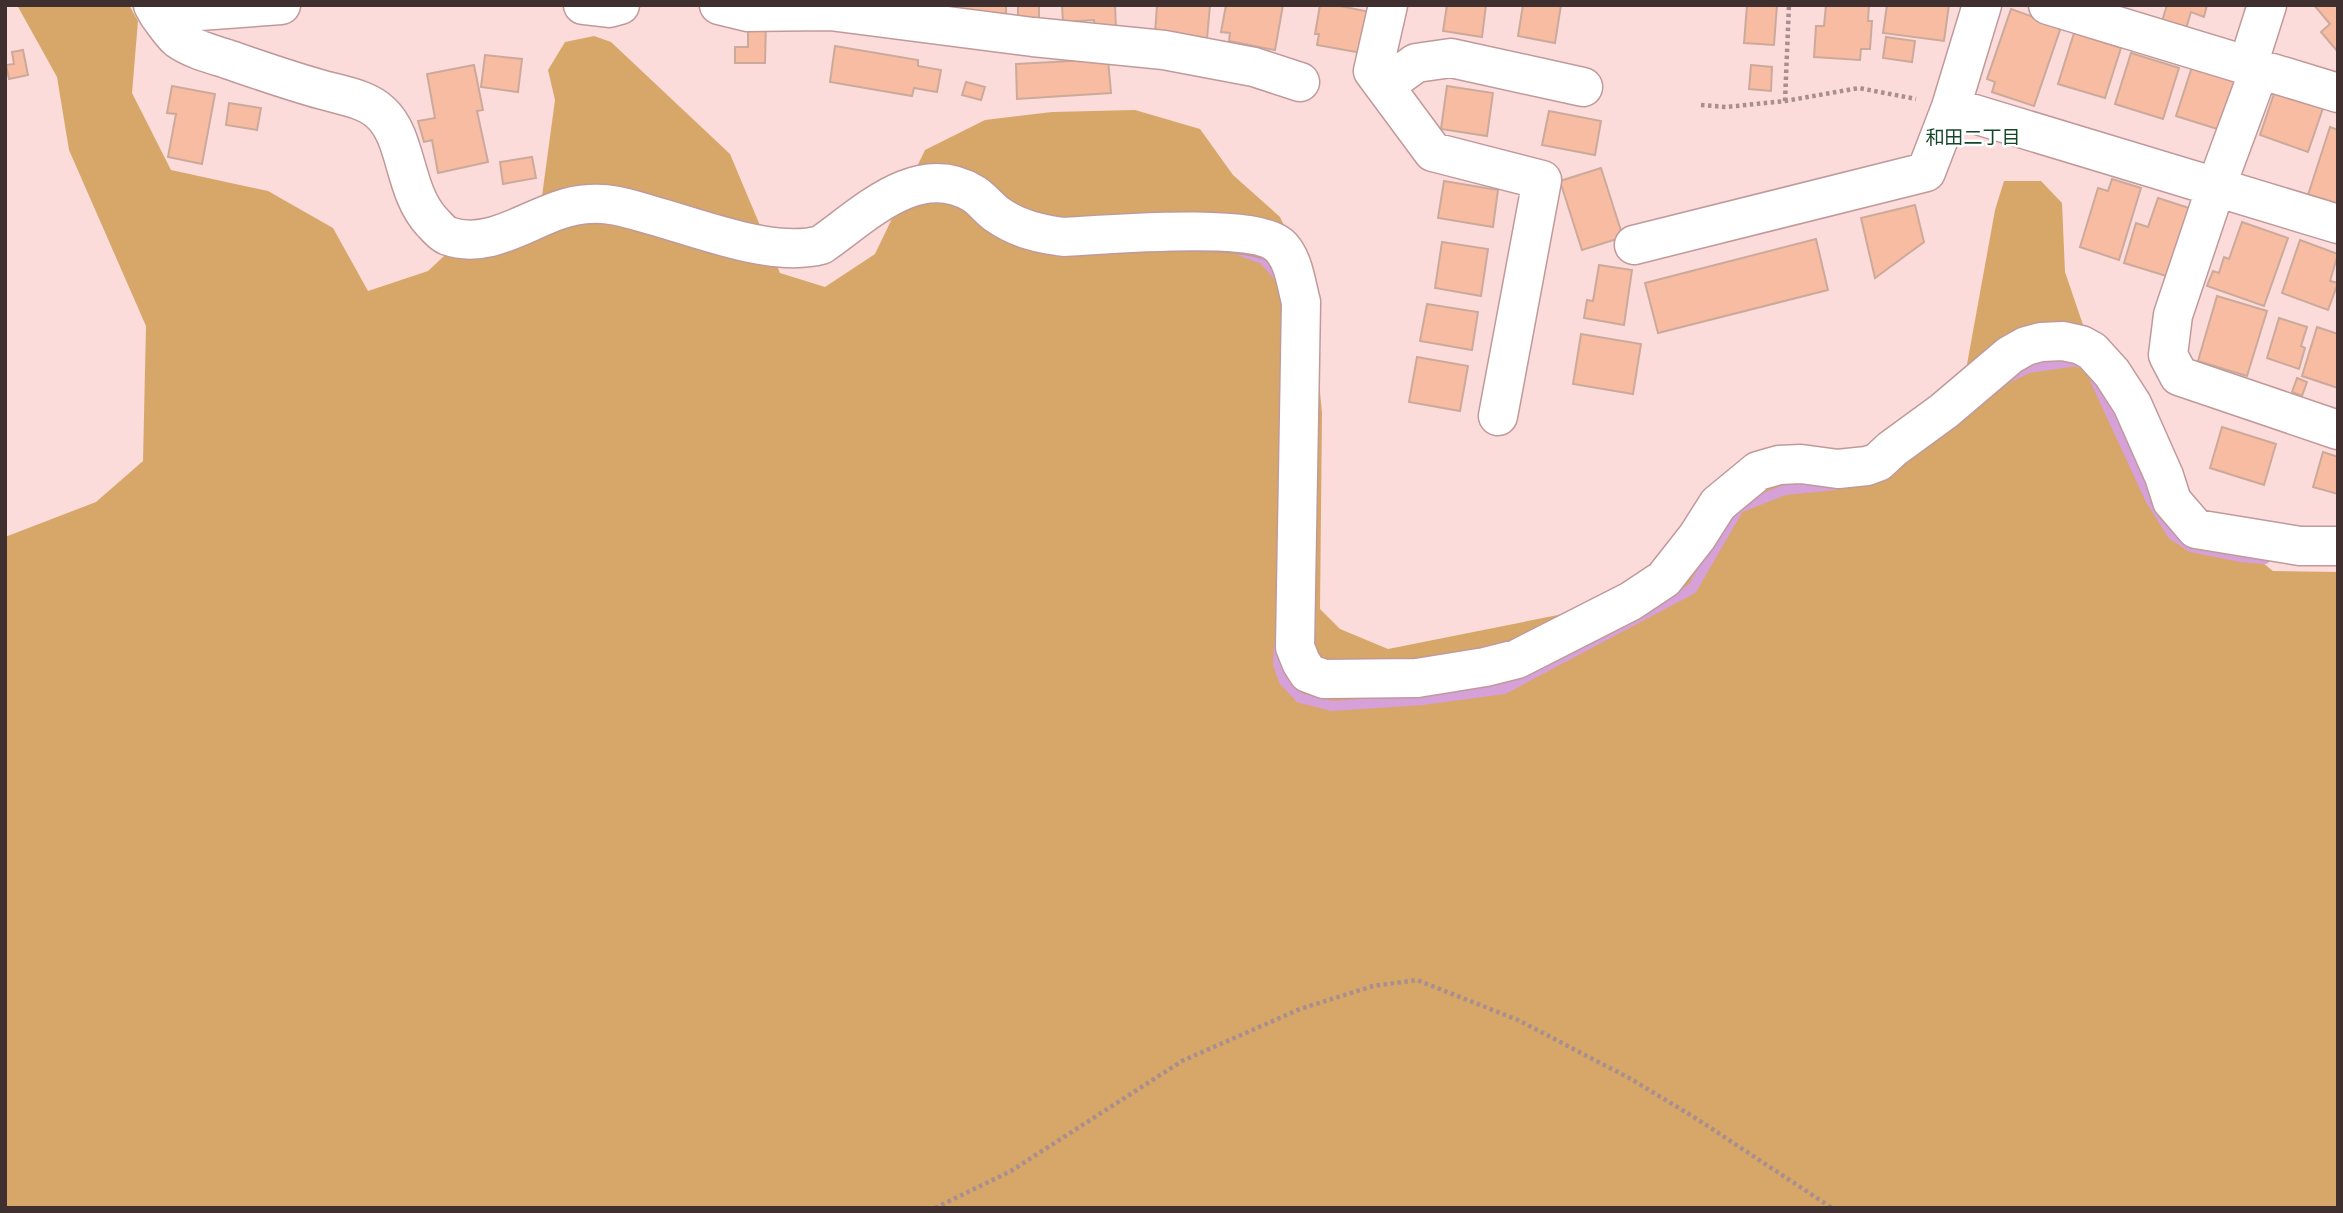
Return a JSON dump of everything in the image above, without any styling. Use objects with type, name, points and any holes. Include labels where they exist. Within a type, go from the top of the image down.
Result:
[{"type":"street","points":[[156,10],[281,5]]},
{"type":"street","points":[[583,5],[609,8],[620,5]]},
{"type":"street","points":[[719,5],[748,12],[830,11],[1032,37],[1164,50],[1254,67],[1300,82]]},
{"type":"street","points":[[1388,5],[1373,71],[1433,152],[1542,180],[1498,416]]},
{"type":"street","points":[[1634,245],[1926,172],[1951,107],[1982,5]]},
{"type":"street","points":[[2048,5],[2338,93]]},
{"type":"street","points":[[2267,5],[2254,66],[2173,316],[2168,355],[2179,376],[2338,430]]},
{"type":"street","points":[[156,10],[177,38],[202,51],[354,99],[381,112],[391,127],[413,193],[424,213],[444,235],[460,239],[477,241],[564,208],[588,204],[616,205],[756,244],[784,249],[809,248],[821,245],[888,197],[908,189],[941,183],[974,194],[999,216],[1026,230],[1045,234],[1064,237],[1227,231],[1270,239],[1282,247],[1291,262],[1301,302],[1295,647],[1308,673],[1324,679],[1417,678],[1485,667],[1528,653],[1631,601],[1664,579],[1697,537],[1718,504],[1758,471],[1779,465],[1801,464],[1838,469],[1878,462],[2010,355],[2026,346],[2041,342],[2063,341],[2081,345],[2092,351],[2112,373],[2132,404],[2172,500],[2196,529],[2300,546],[2338,546]]},
{"type":"street","points":[[1384,86],[1416,63],[1451,58],[1583,87]]},
{"type":"street","points":[[1951,107],[2338,224]]},
{"type":"path","points":[[1785,101],[1789,5]]},
{"type":"path","points":[[1701,105],[1726,107],[1785,101],[1859,88],[1951,107]]},
{"type":"path","points":[[935,1208],[1012,1171],[1182,1061],[1300,1009],[1373,986],[1417,980],[1518,1020],[1631,1079],[1698,1119],[1832,1208]]},
{"type":"shaded area","points":[[17,5],[129,5],[138,21],[132,93],[171,170],[268,191],[333,228],[368,291],[428,271],[473,229],[542,196],[555,100],[548,70],[565,42],[594,36],[611,42],[730,154],[780,273],[825,287],[875,254],[925,150],[985,120],[1052,112],[1135,110],[1200,129],[1233,175],[1280,217],[1309,277],[1322,413],[1320,609],[1340,629],[1388,649],[1558,615],[1669,570],[1738,486],[1887,457],[1966,370],[1995,210],[2004,181],[2041,181],[2062,203],[2065,272],[2096,363],[2184,500],[2273,571],[2338,572],[2338,1208],[5,1208],[5,537],[96,502],[143,461],[146,326],[69,150],[57,77]]},
{"type":"building","points":[[945,5],[1006,5],[1006,14],[945,13]]},
{"type":"building","points":[[1018,5],[1039,5],[1039,18],[1018,18]]},
{"type":"building","points":[[1062,5],[1115,5],[1116,29],[1095,30],[1094,20],[1063,22]]},
{"type":"building","points":[[1157,5],[1210,5],[1207,39],[1155,34]]},
{"type":"building","points":[[1226,5],[1283,5],[1275,50],[1229,41],[1230,33],[1221,32]]},
{"type":"building","points":[[1320,5],[1370,12],[1362,53],[1317,45],[1319,34],[1315,34]]},
{"type":"building","points":[[1447,5],[1486,5],[1482,37],[1443,31]]},
{"type":"building","points":[[1523,5],[1561,5],[1555,43],[1518,36]]},
{"type":"building","points":[[1747,5],[1777,5],[1774,45],[1744,43]]},
{"type":"building","points":[[1826,5],[1869,5],[1868,21],[1872,21],[1870,49],[1861,49],[1860,60],[1814,57],[1816,26],[1824,26]]},
{"type":"building","points":[[1887,5],[1949,5],[1944,41],[1883,33]]},
{"type":"building","points":[[2167,5],[2207,5],[2204,17],[2191,12],[2185,32],[2161,24]]},
{"type":"building","points":[[2314,5],[2338,5],[2338,52],[2321,32],[2330,24]]},
{"type":"building","points":[[2011,9],[2061,27],[2034,106],[1992,92],[1995,82],[1987,79]]},
{"type":"building","points":[[748,23],[766,23],[765,63],[735,63],[735,47],[748,47]]},
{"type":"building","points":[[2074,33],[2121,48],[2105,98],[2058,84]]},
{"type":"building","points":[[1886,37],[1915,41],[1912,62],[1883,58]]},
{"type":"building","points":[[835,46],[918,60],[918,66],[941,70],[937,92],[914,88],[912,96],[830,82]]},
{"type":"building","points":[[23,50],[28,75],[9,79],[6,65],[14,64],[12,52]]},
{"type":"building","points":[[2131,53],[2179,68],[2163,119],[2115,104]]},
{"type":"building","points":[[485,55],[522,59],[518,92],[481,87]]},
{"type":"building","points":[[1108,59],[1111,93],[1017,99],[1016,64]]},
{"type":"building","points":[[474,65],[483,110],[477,111],[488,162],[438,173],[432,140],[424,142],[418,121],[435,118],[427,74]]},
{"type":"building","points":[[1751,65],[1772,67],[1771,91],[1749,89]]},
{"type":"building","points":[[2192,67],[2243,83],[2227,132],[2176,116]]},
{"type":"building","points":[[966,82],[985,87],[981,100],[962,95]]},
{"type":"building","points":[[172,86],[215,94],[202,164],[168,157],[176,114],[167,113]]},
{"type":"building","points":[[1447,86],[1493,93],[1487,136],[1441,129]]},
{"type":"building","points":[[2275,91],[2323,108],[2308,152],[2260,135]]},
{"type":"building","points":[[229,103],[261,108],[257,130],[226,125]]},
{"type":"building","points":[[1549,111],[1601,121],[1595,155],[1542,145]]},
{"type":"building","points":[[2330,127],[2338,130],[2338,208],[2307,198]]},
{"type":"building","points":[[532,157],[536,178],[503,184],[500,162]]},
{"type":"building","points":[[1601,168],[1623,237],[1582,250],[1560,181]]},
{"type":"building","points":[[2112,179],[2141,188],[2119,260],[2080,247],[2098,188],[2108,191]]},
{"type":"building","points":[[1444,181],[1498,190],[1493,227],[1438,218]]},
{"type":"building","points":[[2158,198],[2195,210],[2173,278],[2124,263],[2136,223],[2148,227]]},
{"type":"building","points":[[1915,205],[1924,242],[1875,278],[1861,218]]},
{"type":"building","points":[[2242,222],[2288,238],[2264,306],[2207,286],[2213,271],[2219,273],[2224,257],[2229,259]]},
{"type":"building","points":[[1816,239],[1828,290],[1658,333],[1645,283]]},
{"type":"building","points":[[2300,240],[2338,254],[2330,281],[2338,283],[2328,310],[2282,293]]},
{"type":"building","points":[[1442,242],[1488,249],[1481,296],[1435,288]]},
{"type":"building","points":[[1599,265],[1632,270],[1624,325],[1584,318],[1587,300],[1593,301]]},
{"type":"building","points":[[2217,296],[2267,311],[2247,376],[2198,361]]},
{"type":"building","points":[[1427,304],[1478,312],[1472,350],[1420,341]]},
{"type":"building","points":[[2279,318],[2307,327],[2301,346],[2305,348],[2299,369],[2267,358]]},
{"type":"building","points":[[2317,327],[2338,334],[2338,388],[2302,376]]},
{"type":"building","points":[[1581,334],[1641,344],[1633,394],[1573,384]]},
{"type":"building","points":[[1417,357],[1468,366],[1460,411],[1409,402]]},
{"type":"building","points":[[2297,378],[2307,382],[2302,396],[2292,392]]},
{"type":"building","points":[[2222,427],[2276,444],[2264,485],[2210,468]]},
{"type":"building","points":[[2323,452],[2338,457],[2338,494],[2313,487]]},
{"type":"waterway","points":[[1243,252],[1263,259],[1280,278]]},
{"type":"waterway","points":[[2008,378],[2028,368],[2077,361],[2079,363]]},
{"type":"waterway","points":[[2095,380],[2150,499],[2172,534],[2191,547],[2265,559]]},
{"type":"waterway","points":[[1279,644],[1278,664],[1284,681],[1300,698],[1332,706],[1422,700],[1504,689],[1692,589],[1739,508],[1785,490],[1835,485]]},
{"type":"district","name":"和田二丁目","points":[[1973,137]]}]
